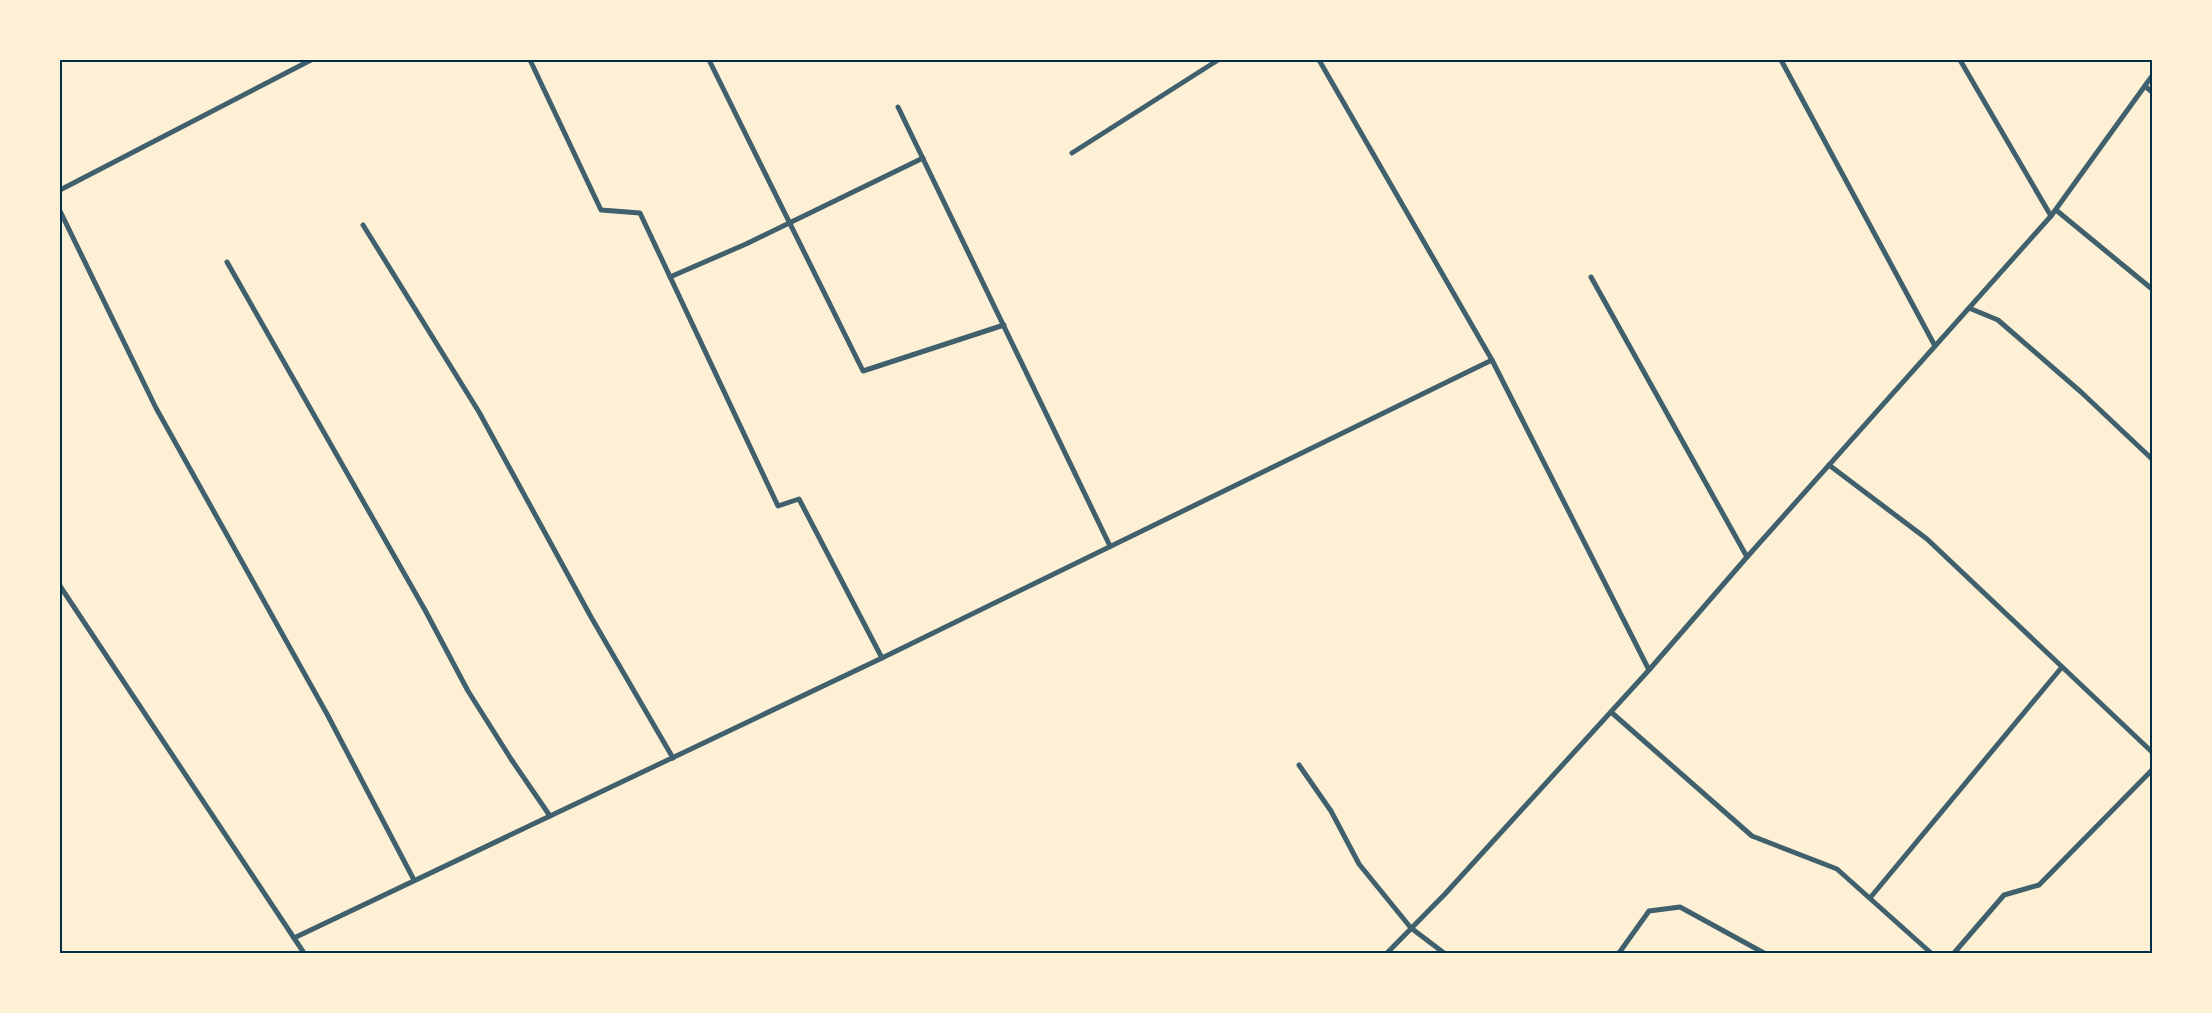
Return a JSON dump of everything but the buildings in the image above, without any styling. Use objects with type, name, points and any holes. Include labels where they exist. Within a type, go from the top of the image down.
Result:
[{"type":"street","points":[[60,190],[311,60]]},
{"type":"street","points":[[530,60],[601,210],[640,213],[778,506],[799,499],[882,658]]},
{"type":"street","points":[[709,60],[863,371],[1004,325]]},
{"type":"street","points":[[1072,154],[1218,60]]},
{"type":"street","points":[[1319,60],[1492,360],[1649,670]]},
{"type":"street","points":[[1781,60],[1935,346]]},
{"type":"street","points":[[1960,60],[2051,216]]},
{"type":"street","points":[[1386,953],[1649,670],[1747,557],[2051,216],[2152,76]]},
{"type":"street","points":[[2145,86],[2152,92]]},
{"type":"street","points":[[898,107],[1110,546]]},
{"type":"street","points":[[670,277],[746,244],[923,158]]},
{"type":"street","points":[[2056,210],[2152,288]]},
{"type":"street","points":[[60,211],[156,408],[328,714],[414,880]]},
{"type":"street","points":[[363,225],[479,412],[591,617],[673,758]]},
{"type":"street","points":[[228,262],[425,610],[468,691],[550,816]]},
{"type":"street","points":[[1590,277],[1747,557]]},
{"type":"street","points":[[1969,308],[1998,320],[2081,392],[2152,459]]},
{"type":"street","points":[[294,938],[882,658],[1492,360]]},
{"type":"street","points":[[1829,465],[1927,539],[2152,752]]},
{"type":"street","points":[[60,586],[304,953]]},
{"type":"street","points":[[1870,898],[2062,667]]},
{"type":"street","points":[[1611,712],[1752,836],[1837,869],[1931,953]]},
{"type":"street","points":[[1299,765],[1331,812],[1359,864],[1411,928],[1444,953]]},
{"type":"street","points":[[1954,953],[2004,895],[2040,886],[2152,770]]},
{"type":"street","points":[[1619,953],[1649,911],[1680,907],[1764,953]]}]
